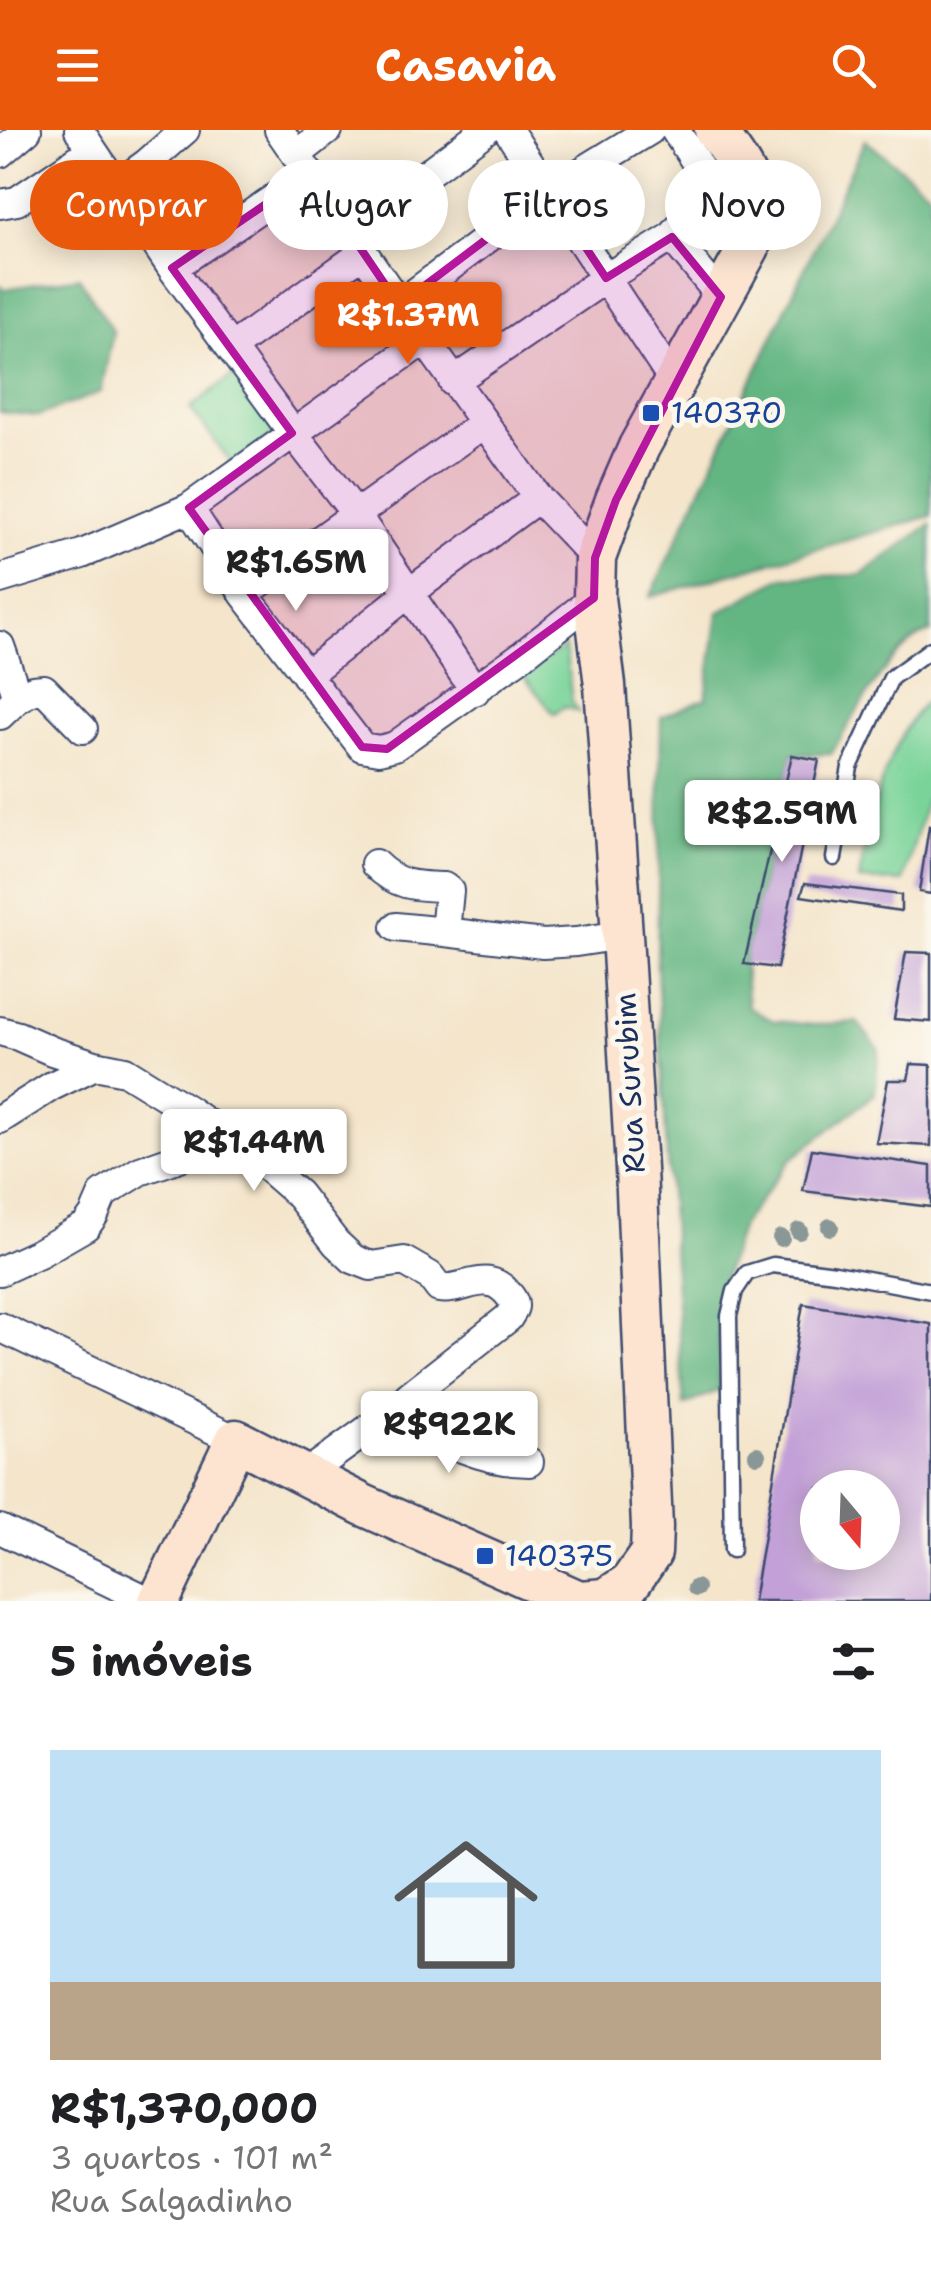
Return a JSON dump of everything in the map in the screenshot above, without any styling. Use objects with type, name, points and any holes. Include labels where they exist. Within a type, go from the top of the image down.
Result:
[{"type":"street","points":[[0,153],[27,130]]},
{"type":"street","points":[[151,160],[185,130]]},
{"type":"street","points":[[280,130],[300,160]]},
{"type":"street","points":[[307,160],[328,130]]},
{"type":"street","points":[[448,162],[485,130]]},
{"type":"street","points":[[508,130],[528,160]]},
{"type":"street","points":[[601,160],[650,130]]},
{"type":"street","points":[[675,130],[694,160]]},
{"type":"street","name":"Rua Surubim","points":[[596,1599],[630,1583],[651,1553],[652,1526],[622,935],[605,685],[594,598],[595,558],[639,447],[749,248],[755,222],[750,186],[742,167],[715,130]]},
{"type":"street","points":[[0,204],[17,201],[86,140]]},
{"type":"street","points":[[172,268],[263,196]]},
{"type":"street","points":[[453,382],[665,241]]},
{"type":"street","points":[[160,250],[354,513],[475,690]]},
{"type":"street","points":[[231,348],[348,250]]},
{"type":"street","points":[[361,250],[538,498],[595,558]]},
{"type":"street","points":[[399,305],[472,250]]},
{"type":"street","points":[[587,250],[674,382]]},
{"type":"street","points":[[683,250],[721,297]]},
{"type":"street","points":[[0,579],[82,554],[189,508],[424,340]]},
{"type":"street","points":[[244,594],[483,424]]},
{"type":"street","points":[[306,675],[538,498]]},
{"type":"street","points":[[189,508],[244,594],[362,747],[378,750],[394,746],[475,690],[594,598]]},
{"type":"street","points":[[0,646],[9,706],[40,688],[47,690],[83,730]]},
{"type":"street","points":[[375,864],[387,876],[410,886],[444,886],[449,891],[446,932]]},
{"type":"street","points":[[396,927],[543,944],[622,935]]},
{"type":"street","points":[[0,1031],[52,1052],[124,1071],[213,1128],[298,1194],[336,1244],[354,1260],[371,1266],[404,1261],[430,1276],[440,1288],[478,1280],[488,1282],[501,1286],[514,1301],[515,1308],[508,1318],[305,1476]]},
{"type":"street","points":[[0,1119],[95,1065]]},
{"type":"street","points":[[0,1272],[86,1226],[103,1194],[140,1171],[180,1157],[213,1128]]},
{"type":"street","points":[[0,1329],[364,1505],[596,1599]]},
{"type":"street","points":[[392,1412],[460,1449],[512,1462],[529,1462]]},
{"type":"street","points":[[159,1601],[236,1440]]},
{"type":"street","points":[[0,1529],[150,1601]]},
{"type":"lane","points":[[834,858],[850,767],[891,678],[931,649]]},
{"type":"lane","points":[[732,1550],[729,1316],[735,1292],[747,1273],[774,1265],[931,1291]]},
{"type":"highlighted area","points":[[310,174],[399,305],[549,192],[606,278],[672,237],[721,297],[616,500],[595,558],[594,598],[387,749],[362,747],[189,508],[292,433],[172,268]]},
{"type":"green space","points":[[865,140],[931,193],[931,516],[650,597],[813,250],[821,250],[821,234]]},
{"type":"green space","points":[[79,277],[113,332],[101,392],[38,416],[0,412],[0,285],[5,289]]},
{"type":"green space","points":[[239,371],[283,428],[233,465],[190,408]]},
{"type":"green space","points":[[931,524],[931,632],[902,650],[888,666],[831,754],[792,755],[744,964],[748,1007],[774,1021],[815,1025],[857,1022],[879,1049],[875,1094],[790,1160],[741,1226],[718,1293],[720,1390],[684,1406],[657,968],[661,717],[706,698],[718,613],[783,577],[861,575]]},
{"type":"green space","points":[[565,647],[572,701],[579,712],[565,707],[554,714],[522,674]]},
{"type":"green space","points":[[931,698],[931,784],[903,882],[859,880],[870,821],[888,764],[906,728]]},
{"type":"building","points":[[792,755],[819,760],[777,968],[744,964]]},
{"type":"building","points":[[931,827],[931,894],[919,892]]},
{"type":"building","points":[[805,883],[901,895],[901,911],[801,896]]},
{"type":"building","points":[[906,952],[931,953],[931,1022],[894,1019]]},
{"type":"building","points":[[911,1064],[931,1065],[931,1146],[876,1143],[888,1080],[908,1080]]},
{"type":"building","points":[[812,1149],[931,1166],[931,1207],[803,1191]]},
{"type":"building","points":[[803,1304],[931,1324],[931,1601],[753,1601]]},
{"type":"place","name":"140370","points":[[651,413]]},
{"type":"place","name":"140375","points":[[485,1556]]}]
